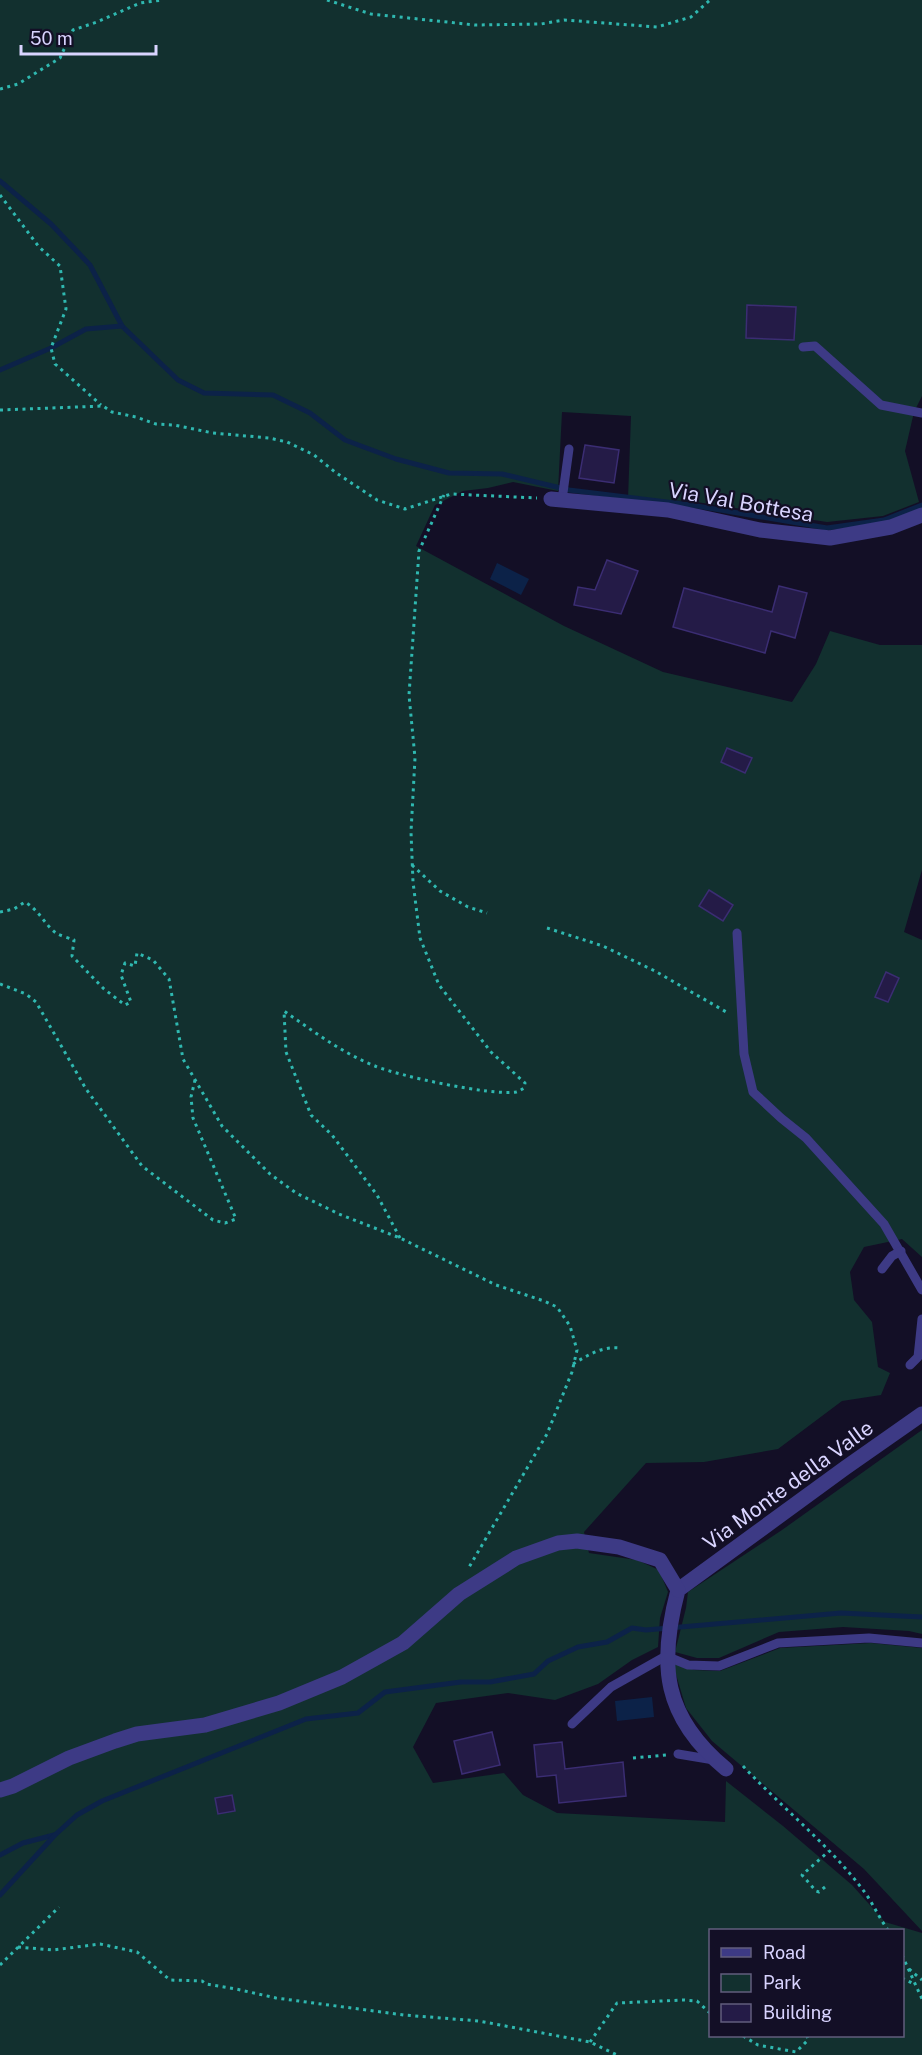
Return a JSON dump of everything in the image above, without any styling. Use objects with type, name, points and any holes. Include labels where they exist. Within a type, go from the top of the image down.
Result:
[{"type":"street","name":"Via Val Bottesa","points":[[556,499],[668,510],[760,530],[830,538],[891,527],[922,515]]},
{"type":"street","name":"Via Monte della Valle","points":[[678,1590],[922,1414]]},
{"type":"street","points":[[0,1790],[13,1786],[69,1758],[136,1734],[205,1725],[279,1704],[342,1677],[403,1643],[459,1593],[516,1558],[558,1543],[577,1541],[619,1547],[660,1560],[678,1590],[669,1628],[666,1656],[675,1705],[690,1732],[726,1764]]},
{"type":"lane","points":[[803,347],[815,346],[881,405],[922,413]]},
{"type":"lane","points":[[556,499],[565,480],[569,449]]},
{"type":"lane","points":[[737,933],[744,1054],[753,1092],[780,1118],[806,1138],[884,1224],[922,1290]]},
{"type":"lane","points":[[882,1269],[892,1257],[901,1251]]},
{"type":"lane","points":[[910,1365],[918,1357],[922,1319]]},
{"type":"lane","points":[[572,1724],[611,1687],[666,1656],[688,1665],[719,1666],[778,1643],[869,1638],[922,1643]]},
{"type":"lane","points":[[678,1754],[726,1764]]},
{"type":"path","points":[[0,90],[18,84],[60,58],[73,30],[140,3],[162,0]]},
{"type":"path","points":[[327,0],[371,14],[474,25],[541,24],[564,20],[657,27],[691,17],[710,0]]},
{"type":"path","points":[[0,195],[39,247],[60,266],[66,309],[51,348],[55,364],[112,412],[156,424],[286,442],[314,455],[334,472],[377,500],[405,509],[444,495],[460,493],[556,499]]},
{"type":"path","points":[[0,410],[103,406]]},
{"type":"path","points":[[400,1238],[377,1195],[332,1135],[312,1116],[286,1052],[284,1011],[335,1045],[376,1067],[426,1080],[494,1092],[518,1092],[524,1088],[525,1083],[521,1077],[509,1070],[490,1052],[439,985],[420,938],[412,865],[411,832],[415,758],[409,695],[419,551],[444,495]]},
{"type":"path","points":[[412,865],[440,891],[468,907],[487,913]]},
{"type":"path","points":[[0,912],[14,909],[25,902],[30,904],[55,932],[74,940],[72,956],[104,989],[125,1005],[131,1002],[122,975],[125,963],[135,966],[137,953],[153,960],[169,979],[183,1059],[222,1126],[270,1174],[296,1193],[329,1210],[400,1238],[496,1285],[557,1307],[570,1326],[577,1350],[547,1434],[468,1568],[459,1593]]},
{"type":"path","points":[[547,928],[603,946],[655,972],[742,1021]]},
{"type":"path","points":[[0,984],[26,994],[36,1002],[86,1089],[142,1166],[213,1220],[225,1223],[236,1219],[193,1118],[191,1097],[195,1080]]},
{"type":"path","points":[[573,1364],[609,1347],[620,1348]]},
{"type":"path","points":[[633,1758],[678,1754]]},
{"type":"path","points":[[726,1764],[829,1851],[867,1895],[887,1929]]},
{"type":"path","points":[[825,1887],[819,1892],[816,1891],[802,1875],[829,1851]]},
{"type":"path","points":[[0,1965],[59,1907]]},
{"type":"path","points":[[18,1947],[53,1950],[100,1944],[137,1952],[170,1980],[202,1981],[206,1984],[276,1998],[404,2015],[479,2021],[590,2042],[617,2055]]},
{"type":"path","points":[[904,1958],[922,1999]]},
{"type":"path","points":[[908,1969],[922,1980]]},
{"type":"path","points":[[904,1978],[915,1984]]},
{"type":"path","points":[[590,2042],[617,2002],[697,2001],[709,2011]]},
{"type":"path","points":[[745,2037],[758,2044],[796,2052],[808,2040],[807,2037]]},
{"type":"green space","points":[[0,0],[922,0],[922,396],[914,412],[905,451],[919,502],[883,516],[827,522],[690,501],[628,499],[631,416],[562,412],[558,491],[513,482],[463,491],[435,505],[416,546],[564,626],[663,672],[792,702],[816,664],[830,631],[880,645],[922,645],[922,870],[904,932],[922,940],[922,1257],[902,1239],[864,1247],[850,1272],[854,1300],[872,1322],[878,1367],[890,1373],[881,1395],[842,1401],[778,1449],[704,1462],[646,1463],[584,1532],[589,1553],[637,1560],[659,1570],[668,1592],[660,1618],[658,1647],[632,1660],[598,1684],[555,1700],[508,1693],[436,1703],[413,1747],[433,1783],[504,1773],[523,1795],[557,1813],[725,1822],[726,1781],[852,1885],[885,1922],[922,1933],[922,2055],[0,2055]]},
{"type":"green space","points":[[922,1430],[922,1634],[909,1631],[843,1627],[779,1632],[719,1658],[697,1658],[675,1652],[688,1592],[782,1530]]},
{"type":"green space","points":[[871,1643],[922,1648],[922,1931],[864,1869],[712,1741],[686,1708],[672,1661],[694,1670],[720,1671],[780,1648]]},
{"type":"water","points":[[497,563],[529,579],[521,595],[490,579]]},
{"type":"water","points":[[652,1697],[654,1717],[617,1721],[615,1701]]},
{"type":"building","points":[[747,305],[796,307],[794,340],[746,338]]},
{"type":"building","points":[[585,445],[619,450],[614,483],[579,478]]},
{"type":"building","points":[[607,560],[638,571],[621,614],[574,605],[578,587],[595,590]]},
{"type":"building","points":[[779,586],[807,593],[795,638],[771,631],[765,653],[673,627],[684,588],[772,612]]},
{"type":"building","points":[[727,748],[752,758],[745,773],[721,762]]},
{"type":"building","points":[[709,890],[733,905],[723,921],[699,906]]},
{"type":"building","points":[[886,972],[899,978],[888,1002],[875,997]]},
{"type":"building","points":[[492,1732],[500,1765],[462,1774],[454,1741]]},
{"type":"building","points":[[562,1742],[565,1769],[623,1762],[626,1796],[559,1803],[556,1775],[537,1777],[534,1745]]},
{"type":"building","points":[[232,1795],[235,1811],[218,1814],[215,1798]]},
{"type":"waterway","points":[[0,181],[51,224],[90,265],[122,326],[178,380],[204,393],[273,395],[310,413],[345,440],[396,459],[449,473],[502,474],[569,490],[691,505],[827,528],[884,520],[922,505]]},
{"type":"waterway","points":[[0,370],[51,348],[86,329],[122,326]]},
{"type":"waterway","points":[[0,1895],[55,1835],[77,1815],[102,1801],[306,1719],[358,1713],[385,1692],[461,1682],[490,1682],[534,1674],[548,1661],[578,1647],[607,1642],[632,1628],[646,1630],[841,1613],[922,1617]]},
{"type":"waterway","points":[[0,1855],[23,1843],[54,1835]]}]
